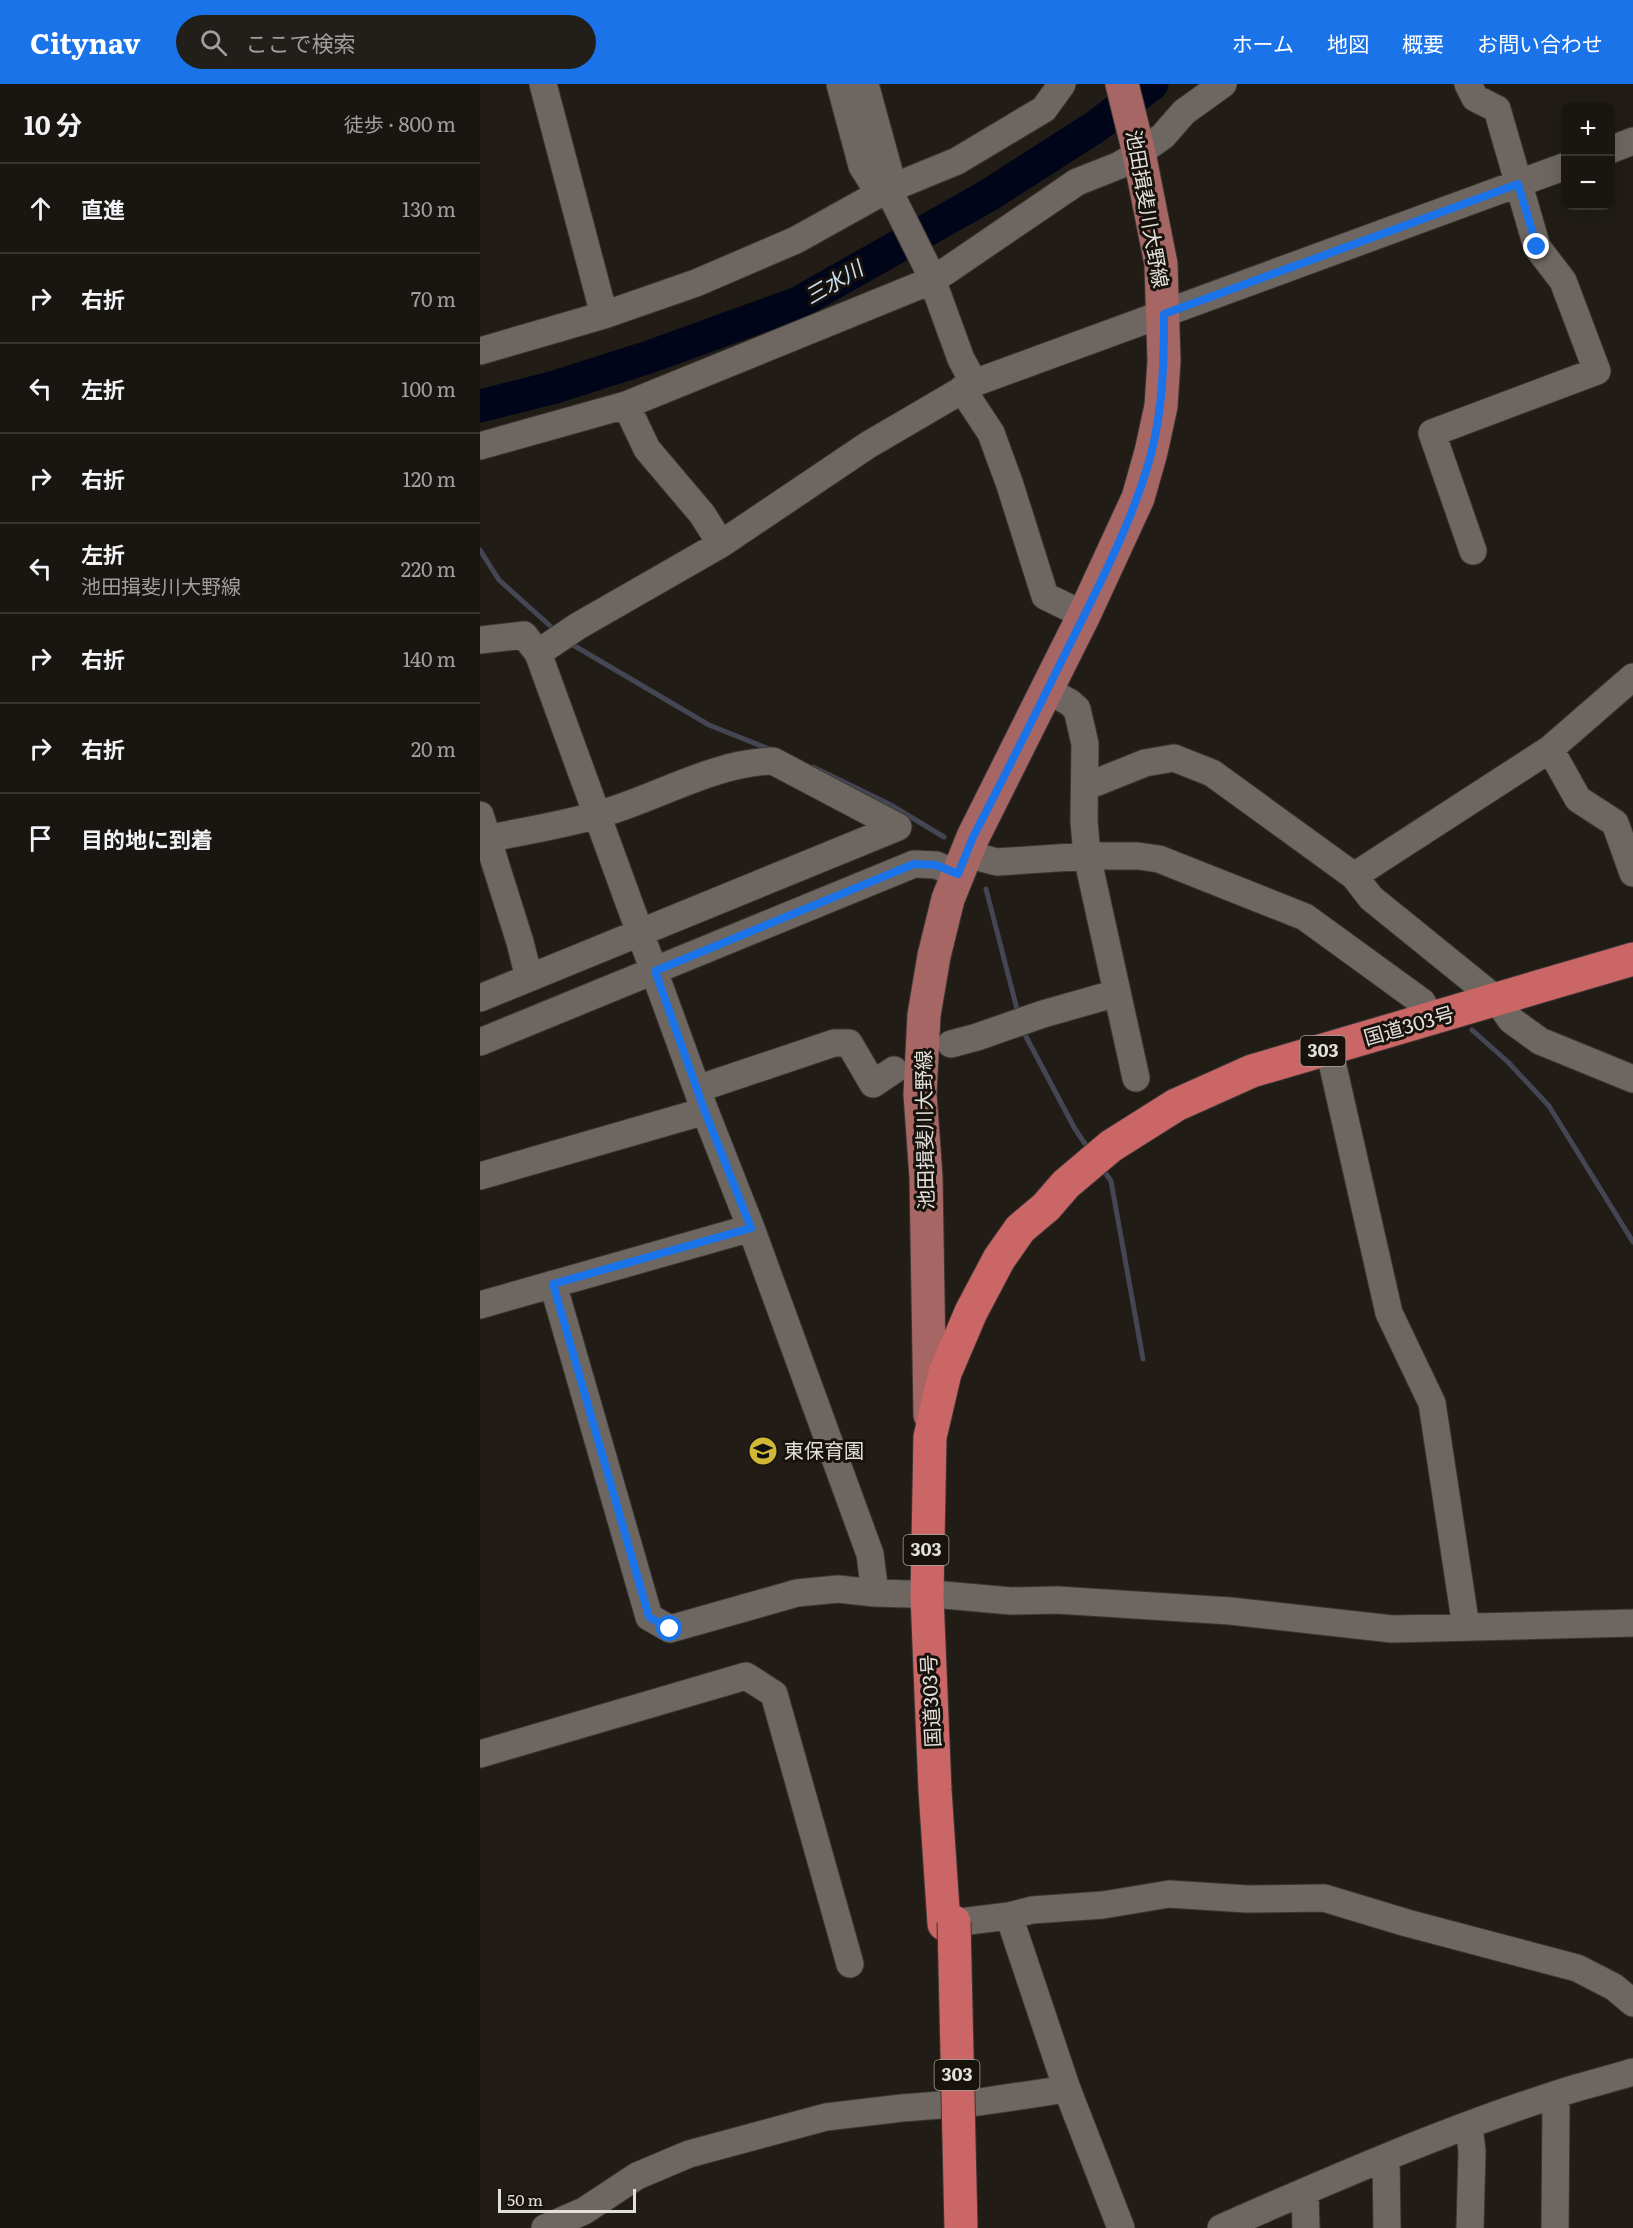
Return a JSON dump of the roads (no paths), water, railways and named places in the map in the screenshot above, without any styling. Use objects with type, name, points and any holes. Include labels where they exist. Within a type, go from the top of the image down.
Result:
[{"type":"highway","name":"国道303号","points":[[948,2228],[952,1790],[935,1596],[930,1437],[945,1373],[971,1312],[999,1259],[1020,1229],[1046,1207],[1066,1184],[1112,1146],[1176,1105],[1252,1071],[1633,959]]},
{"type":"highway","name":"国道303号","points":[[935,1596],[943,1545],[947,1440],[961,1378],[985,1314],[1046,1207]]},
{"type":"highway","name":"国道303号","points":[[949,1923],[961,2228]]},
{"type":"main road","name":"池田揖斐川大野線","points":[[930,1437],[926,1177],[920,1094],[923,1026],[934,956],[948,898],[962,864],[1084,615],[1138,498],[1161,406],[1164,314],[1161,264],[1138,148],[1122,84]]},
{"type":"street","points":[[543,84],[604,315]]},
{"type":"street","points":[[840,84],[862,166],[874,185],[889,196],[931,276],[961,359],[968,386],[991,433],[1010,485],[1045,596],[1084,615]]},
{"type":"street","points":[[865,84],[890,175],[889,196]]},
{"type":"street","points":[[480,351],[604,315],[696,283],[796,240],[957,161],[1044,109],[1062,84]]},
{"type":"street","points":[[480,446],[627,405],[931,276],[1077,182],[1120,165],[1138,148],[1162,136],[1184,111],[1222,84]]},
{"type":"street","points":[[1468,84],[1475,98],[1497,109],[1537,247],[1563,281],[1597,371],[1432,433],[1473,551]]},
{"type":"street","points":[[1615,148],[1633,141]]},
{"type":"street","points":[[480,640],[524,635],[554,642],[721,544],[868,445],[968,386],[1561,168]]},
{"type":"street","points":[[627,405],[647,448],[702,514],[721,544]]},
{"type":"street","points":[[554,642],[598,815],[870,1554],[875,1593]]},
{"type":"street","points":[[1354,876],[1550,749],[1633,677]]},
{"type":"street","points":[[1047,690],[1077,709],[1085,744],[1084,821],[1087,856],[1136,1078]]},
{"type":"street","points":[[1550,749],[1578,799],[1615,823],[1633,873]]},
{"type":"street","points":[[1084,784],[1095,783],[1145,763],[1174,758],[1212,773],[1354,876],[1371,898],[1497,1000],[1511,1020],[1540,1041],[1633,1079]]},
{"type":"street","points":[[480,998],[641,934],[898,827],[773,761],[754,762],[708,774],[598,815],[482,832],[520,942],[529,978]]},
{"type":"street","points":[[480,1042],[914,864],[962,864],[1087,856],[1138,856],[1159,859],[1305,917],[1422,1002],[1432,1019]]},
{"type":"street","points":[[951,1044],[1117,993]]},
{"type":"street","points":[[480,1176],[701,1100],[834,1043],[849,1043],[873,1084],[894,1070]]},
{"type":"street","points":[[1329,1049],[1389,1313],[1432,1403],[1466,1628]]},
{"type":"street","points":[[480,1305],[751,1228]]},
{"type":"street","points":[[553,1284],[649,1617],[670,1629],[797,1593],[838,1589],[1011,1601],[1057,1600],[1230,1611],[1392,1629],[1633,1623]]},
{"type":"street","points":[[480,1754],[746,1676],[774,1694],[850,1964]]},
{"type":"street","points":[[949,1923],[1009,1916],[1032,1910],[1103,1905],[1169,1894],[1247,1899],[1324,1898],[1407,1923],[1577,1968],[1614,1987],[1633,2003]]},
{"type":"street","points":[[1009,1916],[1067,2089],[1121,2228]]},
{"type":"street","points":[[1223,2228],[1386,2157],[1554,2095],[1633,2072]]},
{"type":"street","points":[[545,2228],[588,2220],[637,2176],[689,2154],[826,2116],[979,2102],[1067,2089]]},
{"type":"street","points":[[1554,2095],[1556,2105],[1555,2228]]},
{"type":"street","points":[[1470,2126],[1472,2151],[1470,2228]]},
{"type":"street","points":[[1386,2157],[1387,2228]]},
{"type":"street","points":[[1305,2193],[1306,2228]]},
{"type":"waterway","name":"三水川","points":[[480,406],[555,387],[649,357],[798,303],[989,195],[1095,127],[1152,84]]},
{"type":"waterway","points":[[480,550],[499,580],[557,632]]},
{"type":"waterway","points":[[568,642],[709,725],[774,751]]},
{"type":"waterway","points":[[813,767],[891,805],[944,837]]},
{"type":"waterway","points":[[986,889],[1018,1013]]},
{"type":"waterway","points":[[1472,1030],[1508,1062],[1549,1106],[1633,1242]]},
{"type":"waterway","points":[[1023,1031],[1075,1129],[1090,1151]]},
{"type":"waterway","points":[[1102,1168],[1111,1181],[1143,1359]]},
{"type":"place","name":"東保育園","points":[[763,1451]]}]
